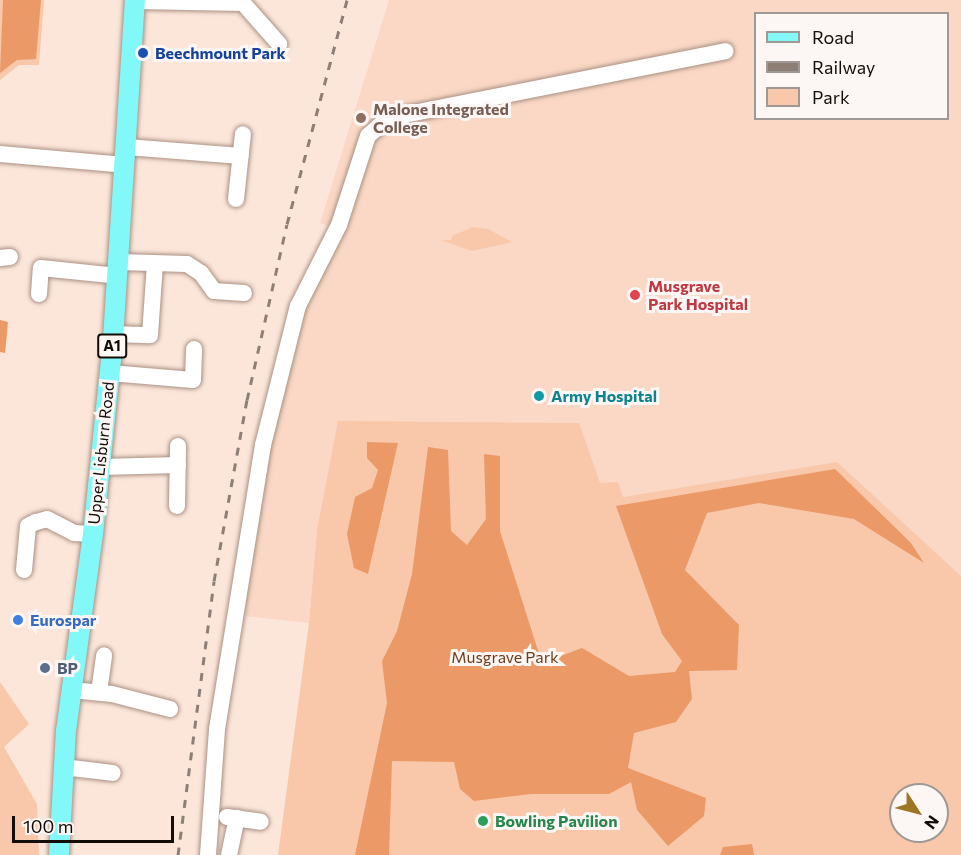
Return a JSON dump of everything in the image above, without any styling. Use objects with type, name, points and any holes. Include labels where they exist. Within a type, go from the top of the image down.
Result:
[{"type":"main road","name":"Upper Lisburn Road","points":[[72,690],[93,534],[110,373],[135,1]]},
{"type":"main road","name":"A1","points":[[59,855],[63,767],[72,690]]},
{"type":"street","points":[[135,1],[244,2],[279,44]]},
{"type":"street","points":[[208,855],[219,719],[263,446],[298,306],[339,225],[368,136],[388,117],[725,51]]},
{"type":"street","points":[[236,199],[243,134]]},
{"type":"street","points":[[0,154],[241,156]]},
{"type":"street","points":[[113,334],[150,335],[155,263]]},
{"type":"street","points":[[39,294],[41,268],[118,269],[155,263],[187,264],[201,273],[214,291],[244,293]]},
{"type":"street","points":[[110,373],[193,380],[194,349]]},
{"type":"street","points":[[177,506],[178,446]]},
{"type":"street","points":[[100,467],[178,465]]},
{"type":"street","points":[[24,570],[27,526],[47,519],[74,532],[93,534]]},
{"type":"street","points":[[99,692],[104,655]]},
{"type":"street","points":[[72,690],[99,692],[170,709]]},
{"type":"street","points":[[63,767],[112,773]]},
{"type":"street","points":[[229,855],[232,818],[261,822]]},
{"type":"shaded area","name":"Musgrave Park Hospital","points":[[389,0],[961,0],[961,576],[837,463],[623,497],[600,484],[339,421],[317,530],[309,623],[244,616],[268,455],[286,367],[331,227],[320,223]]},
{"type":"green space","points":[[0,0],[44,0],[39,65],[19,65],[0,80]]},
{"type":"green space","points":[[3,0],[41,0],[36,59],[17,60],[0,73]]},
{"type":"green space","points":[[473,227],[488,229],[512,242],[472,251],[441,240],[451,240],[452,236]]},
{"type":"green space","points":[[0,320],[8,322],[5,353],[0,352]]},
{"type":"green space","name":"Musgrave Park","points":[[338,421],[579,423],[600,483],[618,482],[623,497],[837,462],[961,576],[961,855],[278,855],[309,623],[317,530]]},
{"type":"green space","points":[[367,442],[398,443],[368,574],[354,568],[347,534],[355,497],[372,488],[378,470],[367,458]]},
{"type":"green space","points":[[428,447],[448,450],[451,531],[467,545],[486,519],[484,454],[500,456],[500,531],[542,663],[582,648],[629,676],[675,672],[682,661],[662,634],[616,506],[835,469],[911,543],[924,563],[854,519],[759,503],[707,513],[685,570],[739,625],[737,670],[689,671],[692,699],[676,722],[634,733],[628,768],[706,798],[704,816],[668,846],[637,810],[631,782],[609,794],[531,794],[474,801],[460,789],[454,762],[392,761],[389,855],[355,855],[387,703],[382,661],[397,631],[412,574]]},
{"type":"green space","points":[[0,682],[29,724],[4,747],[37,804],[39,855],[0,855]]},
{"type":"green space","points":[[752,844],[754,855],[720,855],[723,847]]},
{"type":"railway","points":[[178,855],[214,581],[247,400],[287,224],[347,0]]},
{"type":"place","name":"Beechmount Park","points":[[143,53]]},
{"type":"place","name":"Malone Integrated College","points":[[361,118]]},
{"type":"place","name":"Musgrave Park Hospital","points":[[635,295]]},
{"type":"place","name":"Army Hospital","points":[[539,396]]},
{"type":"place","name":"Eurospar","points":[[18,620]]},
{"type":"place","name":"BP","points":[[45,668]]},
{"type":"place","name":"Bowling Pavilion","points":[[483,821]]}]
